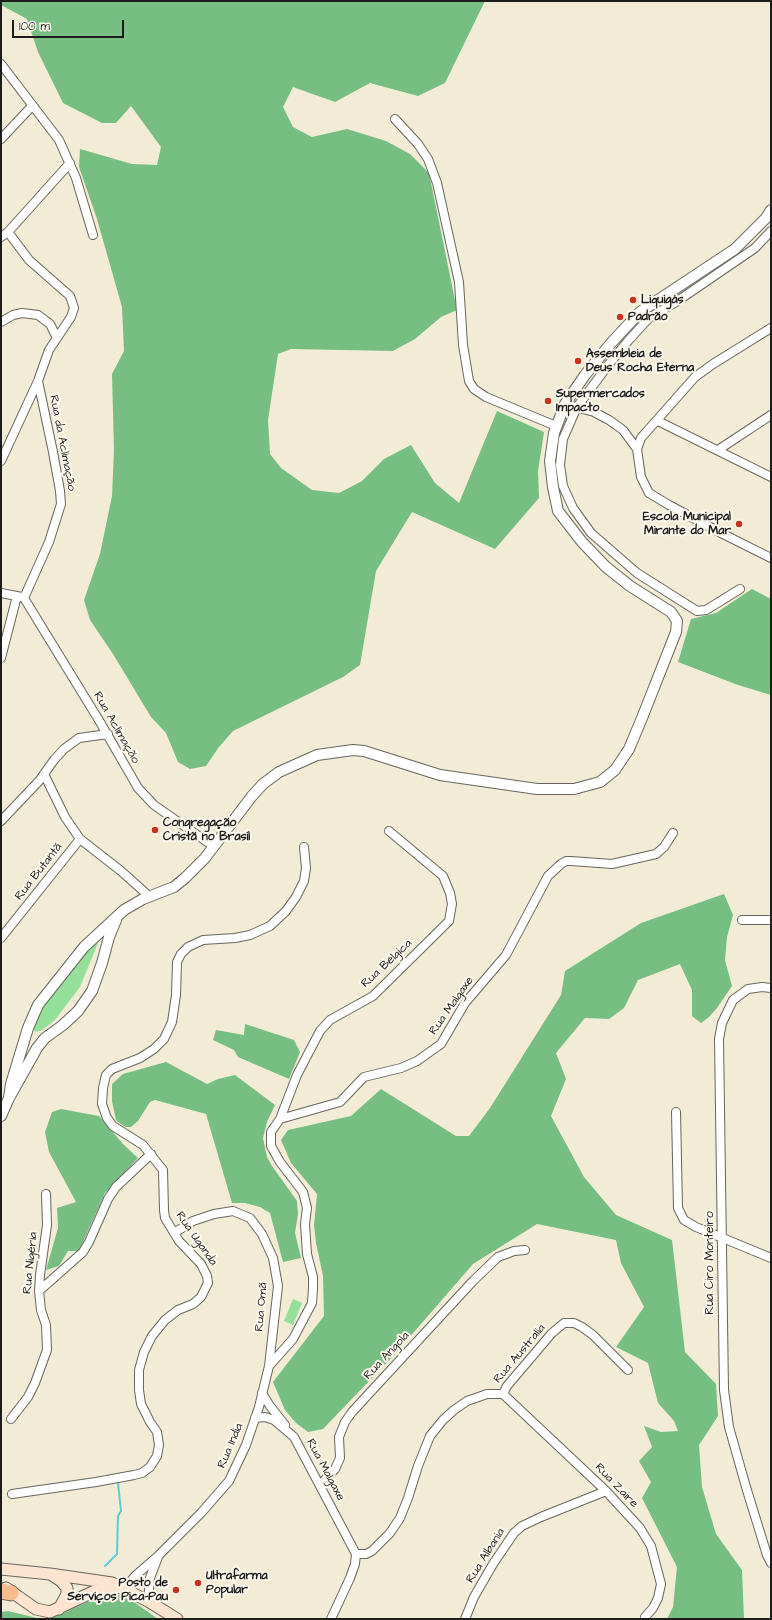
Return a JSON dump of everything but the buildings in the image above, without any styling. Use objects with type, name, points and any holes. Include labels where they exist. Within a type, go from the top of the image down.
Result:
[{"type":"main road","points":[[1,1569],[112,1583],[148,1601],[177,1619]]},
{"type":"main road","points":[[50,1574],[61,1581],[67,1588],[67,1594],[59,1609]]},
{"type":"main road","points":[[4,1589],[29,1605],[44,1612],[50,1612],[97,1590],[122,1588]]},
{"type":"street","points":[[1,64],[59,140],[70,163],[93,235]]},
{"type":"street","points":[[1,139],[32,106]]},
{"type":"street","points":[[395,119],[418,144],[428,158],[436,183],[459,282],[463,345],[469,381],[474,389],[486,397],[556,426]]},
{"type":"street","points":[[1,461],[38,381],[49,350],[71,317],[74,308],[70,296],[58,284],[40,271],[4,234],[70,163]]},
{"type":"street","points":[[9,1098],[11,1084],[28,1028],[38,1005],[84,947],[118,916],[143,899],[174,887],[186,878],[205,858],[263,784],[279,772],[317,755],[328,752],[353,750],[364,751],[440,775],[537,789],[574,789],[600,782],[615,770],[629,750],[676,632],[677,621],[672,612],[630,586],[606,568],[582,542],[558,511],[550,461],[554,433],[565,404],[585,375],[612,342],[640,312],[735,248],[766,218],[771,210]]},
{"type":"street","points":[[740,589],[706,610],[697,611],[637,573],[591,533],[573,508],[563,486],[560,465],[563,439],[577,407],[609,364],[649,318],[676,302],[754,248],[771,231]]},
{"type":"street","points":[[1,322],[13,315],[22,313],[38,316],[50,324],[57,338]]},
{"type":"street","points":[[771,328],[695,377],[658,421],[641,438],[637,448],[641,477],[649,493],[689,516],[771,558]]},
{"type":"street","name":"Rua da Aclimação","points":[[1,658],[21,597],[49,542],[61,504],[53,452],[38,381]]},
{"type":"street","points":[[565,404],[594,412],[609,420],[623,430],[637,448]]},
{"type":"street","points":[[718,450],[771,415]]},
{"type":"street","points":[[658,421],[771,477]]},
{"type":"street","points":[[582,542],[591,533]]},
{"type":"street","points":[[1,593],[21,597]]},
{"type":"street","name":"Rua Aclimação","points":[[21,597],[108,734],[127,771],[138,788],[154,805],[213,846]]},
{"type":"street","points":[[1,821],[44,774],[64,749],[80,738],[108,734]]},
{"type":"street","points":[[44,774],[65,816],[80,839],[121,871],[150,897]]},
{"type":"street","name":"Rua Bélgica","points":[[280,1119],[309,1049],[325,1025],[330,1020],[373,996],[449,921],[452,904],[444,876],[389,832]]},
{"type":"street","name":"Rua Malgaxe","points":[[280,1119],[340,1102],[364,1077],[401,1068],[417,1061],[441,1044],[465,1003],[506,955],[548,876],[561,864],[571,861],[612,864],[656,854],[674,833]]},
{"type":"street","name":"Rua Butantã","points":[[1,938],[80,839]]},
{"type":"street","name":"Rua Uganda","points":[[12,1494],[96,1482],[142,1473],[150,1467],[156,1456],[159,1445],[157,1432],[141,1404],[139,1390],[139,1370],[144,1352],[152,1336],[165,1320],[178,1310],[193,1304],[201,1297],[208,1283],[207,1276],[201,1264],[179,1241],[165,1218],[163,1170],[143,1145],[113,1126],[107,1118],[102,1104],[106,1075],[112,1069],[140,1058],[154,1049],[164,1039],[172,1022],[176,995],[177,962],[181,954],[188,947],[203,940],[235,938],[250,935],[270,926],[286,911],[296,897],[304,881],[306,868],[304,847]]},
{"type":"street","points":[[1,1116],[9,1098],[37,1048],[46,1038],[78,1011],[92,991],[109,937],[118,916]]},
{"type":"street","points":[[742,920],[771,920]]},
{"type":"street","name":"Rua Ciro Monteiro","points":[[771,988],[762,987],[748,989],[733,1000],[722,1023],[719,1039],[724,1390],[730,1427],[767,1541],[771,1563]]},
{"type":"street","points":[[28,1028],[32,1036],[39,1039],[46,1038]]},
{"type":"street","points":[[676,1112],[678,1208],[684,1220],[722,1238],[771,1258]]},
{"type":"street","points":[[269,1366],[293,1339],[312,1304],[313,1288],[313,1277],[307,1254],[305,1224],[307,1208],[303,1192],[294,1178],[280,1162],[271,1146],[271,1132],[280,1119]]},
{"type":"street","points":[[39,1291],[86,1248],[108,1199],[116,1187],[151,1154]]},
{"type":"street","name":"Rua Nigéria","points":[[11,1419],[28,1397],[35,1383],[47,1350],[46,1325],[41,1310],[39,1291],[47,1224],[46,1194]]},
{"type":"street","name":"Rua Omã","points":[[174,1233],[193,1221],[214,1214],[233,1211],[250,1218],[262,1234],[273,1258],[278,1286],[269,1366]]},
{"type":"street","name":"Rua Angola","points":[[320,1485],[335,1469],[340,1458],[339,1437],[345,1422],[352,1412],[473,1281],[498,1257],[525,1250]]},
{"type":"street","name":"Rua Australia","points":[[356,1554],[366,1554],[372,1551],[390,1533],[400,1518],[430,1436],[443,1420],[467,1401],[487,1394],[503,1394],[507,1386],[552,1333],[564,1323],[574,1323],[582,1326],[628,1370]]},
{"type":"street","name":"Rua India","points":[[122,1588],[158,1556],[201,1513],[229,1481],[243,1452],[255,1418],[269,1366]]},
{"type":"street","points":[[262,1392],[270,1406],[294,1437]]},
{"type":"street","name":"Rua Zaire","points":[[503,1394],[606,1491],[640,1528],[651,1546],[661,1584],[658,1598],[653,1608],[645,1617]]},
{"type":"street","name":"Rua Malgaxe","points":[[255,1418],[265,1417],[274,1420],[294,1437],[356,1554]]},
{"type":"street","name":"Rua Albania","points":[[464,1619],[474,1597],[493,1564],[514,1533],[522,1526],[541,1517],[606,1491]]},
{"type":"street","points":[[331,1619],[350,1578],[355,1564],[356,1554]]},
{"type":"street","name":"Rua India","points":[[148,1601],[150,1578],[158,1556]]},
{"type":"green space","points":[[1,1],[485,1],[445,83],[418,96],[370,83],[335,102],[293,87],[283,107],[293,127],[312,137],[347,129],[386,141],[410,154],[429,173],[457,310],[441,317],[415,339],[393,351],[291,349],[278,354],[268,420],[270,454],[281,468],[312,490],[339,493],[362,481],[384,459],[411,445],[435,483],[459,503],[497,411],[544,432],[538,471],[539,498],[495,549],[412,512],[376,571],[360,665],[343,677],[233,731],[219,747],[206,766],[190,769],[178,762],[166,733],[151,717],[113,654],[90,620],[84,600],[100,554],[112,496],[114,450],[112,374],[124,351],[122,307],[97,219],[79,167],[80,149],[132,164],[157,165],[161,147],[131,106],[116,123],[102,123],[63,103],[38,52],[27,19],[1,5]]},
{"type":"green space","points":[[752,589],[771,599],[771,695],[738,685],[678,662],[691,619],[716,613]]},
{"type":"green space","points":[[724,894],[733,915],[727,937],[725,960],[732,986],[717,1008],[701,1023],[692,1016],[692,990],[680,964],[638,980],[624,1008],[609,1019],[585,1018],[556,1053],[566,1079],[551,1116],[584,1177],[616,1215],[672,1240],[685,1352],[716,1384],[718,1416],[699,1445],[702,1487],[716,1534],[742,1570],[744,1619],[667,1619],[673,1607],[677,1567],[642,1498],[651,1482],[639,1461],[652,1447],[644,1426],[661,1432],[678,1431],[674,1421],[658,1403],[648,1363],[616,1347],[644,1307],[621,1263],[616,1240],[537,1224],[473,1264],[395,1354],[323,1429],[308,1432],[296,1423],[285,1410],[273,1382],[324,1316],[323,1276],[314,1225],[317,1194],[291,1163],[281,1140],[288,1130],[351,1116],[381,1089],[456,1136],[469,1136],[490,1108],[561,995],[565,971],[641,923]]},
{"type":"green space","points":[[95,940],[98,943],[80,987],[55,1020],[42,1030],[36,1032],[33,1029],[34,1025],[45,1002]]},
{"type":"green space","points":[[245,1024],[294,1040],[300,1052],[289,1079],[238,1057],[234,1050],[213,1040],[216,1030],[244,1035]]},
{"type":"green space","points":[[166,1062],[207,1084],[218,1079],[235,1075],[275,1105],[267,1122],[263,1138],[267,1157],[297,1201],[298,1214],[295,1233],[301,1258],[283,1262],[270,1213],[260,1207],[245,1203],[232,1203],[206,1114],[155,1100],[150,1102],[138,1121],[131,1127],[125,1127],[116,1120],[112,1101],[112,1084],[123,1074]]},
{"type":"green space","points":[[61,1109],[99,1116],[123,1144],[138,1158],[105,1193],[79,1251],[68,1251],[59,1266],[46,1270],[58,1228],[57,1208],[76,1202],[49,1152],[45,1132],[52,1112]]},
{"type":"green space","points":[[293,1299],[302,1303],[293,1325],[284,1321]]},
{"type":"green space","points":[[103,1595],[124,1595],[158,1619],[50,1619]]},
{"type":"green space","points":[[8,1611],[41,1619],[1,1619],[1,1612]]},
{"type":"waterway","points":[[105,1566],[117,1554],[118,1516],[121,1511],[118,1483]]},
{"type":"place","name":"Liquigás","points":[[633,300]]},
{"type":"place","name":"Padrão","points":[[620,317]]},
{"type":"place","name":"Assembleia de Deus Rocha Eterna","points":[[578,361]]},
{"type":"place","name":"Supermercados Impacto","points":[[548,401]]},
{"type":"place","name":"Escola Municipal Mirante do Mar","points":[[739,524]]},
{"type":"place","name":"Congregação Cristã no Brasil","points":[[155,830]]},
{"type":"place","name":"Ultrafarma Popular","points":[[198,1583]]},
{"type":"place","name":"Posto de Serviços Pica-Pau","points":[[176,1590]]}]
